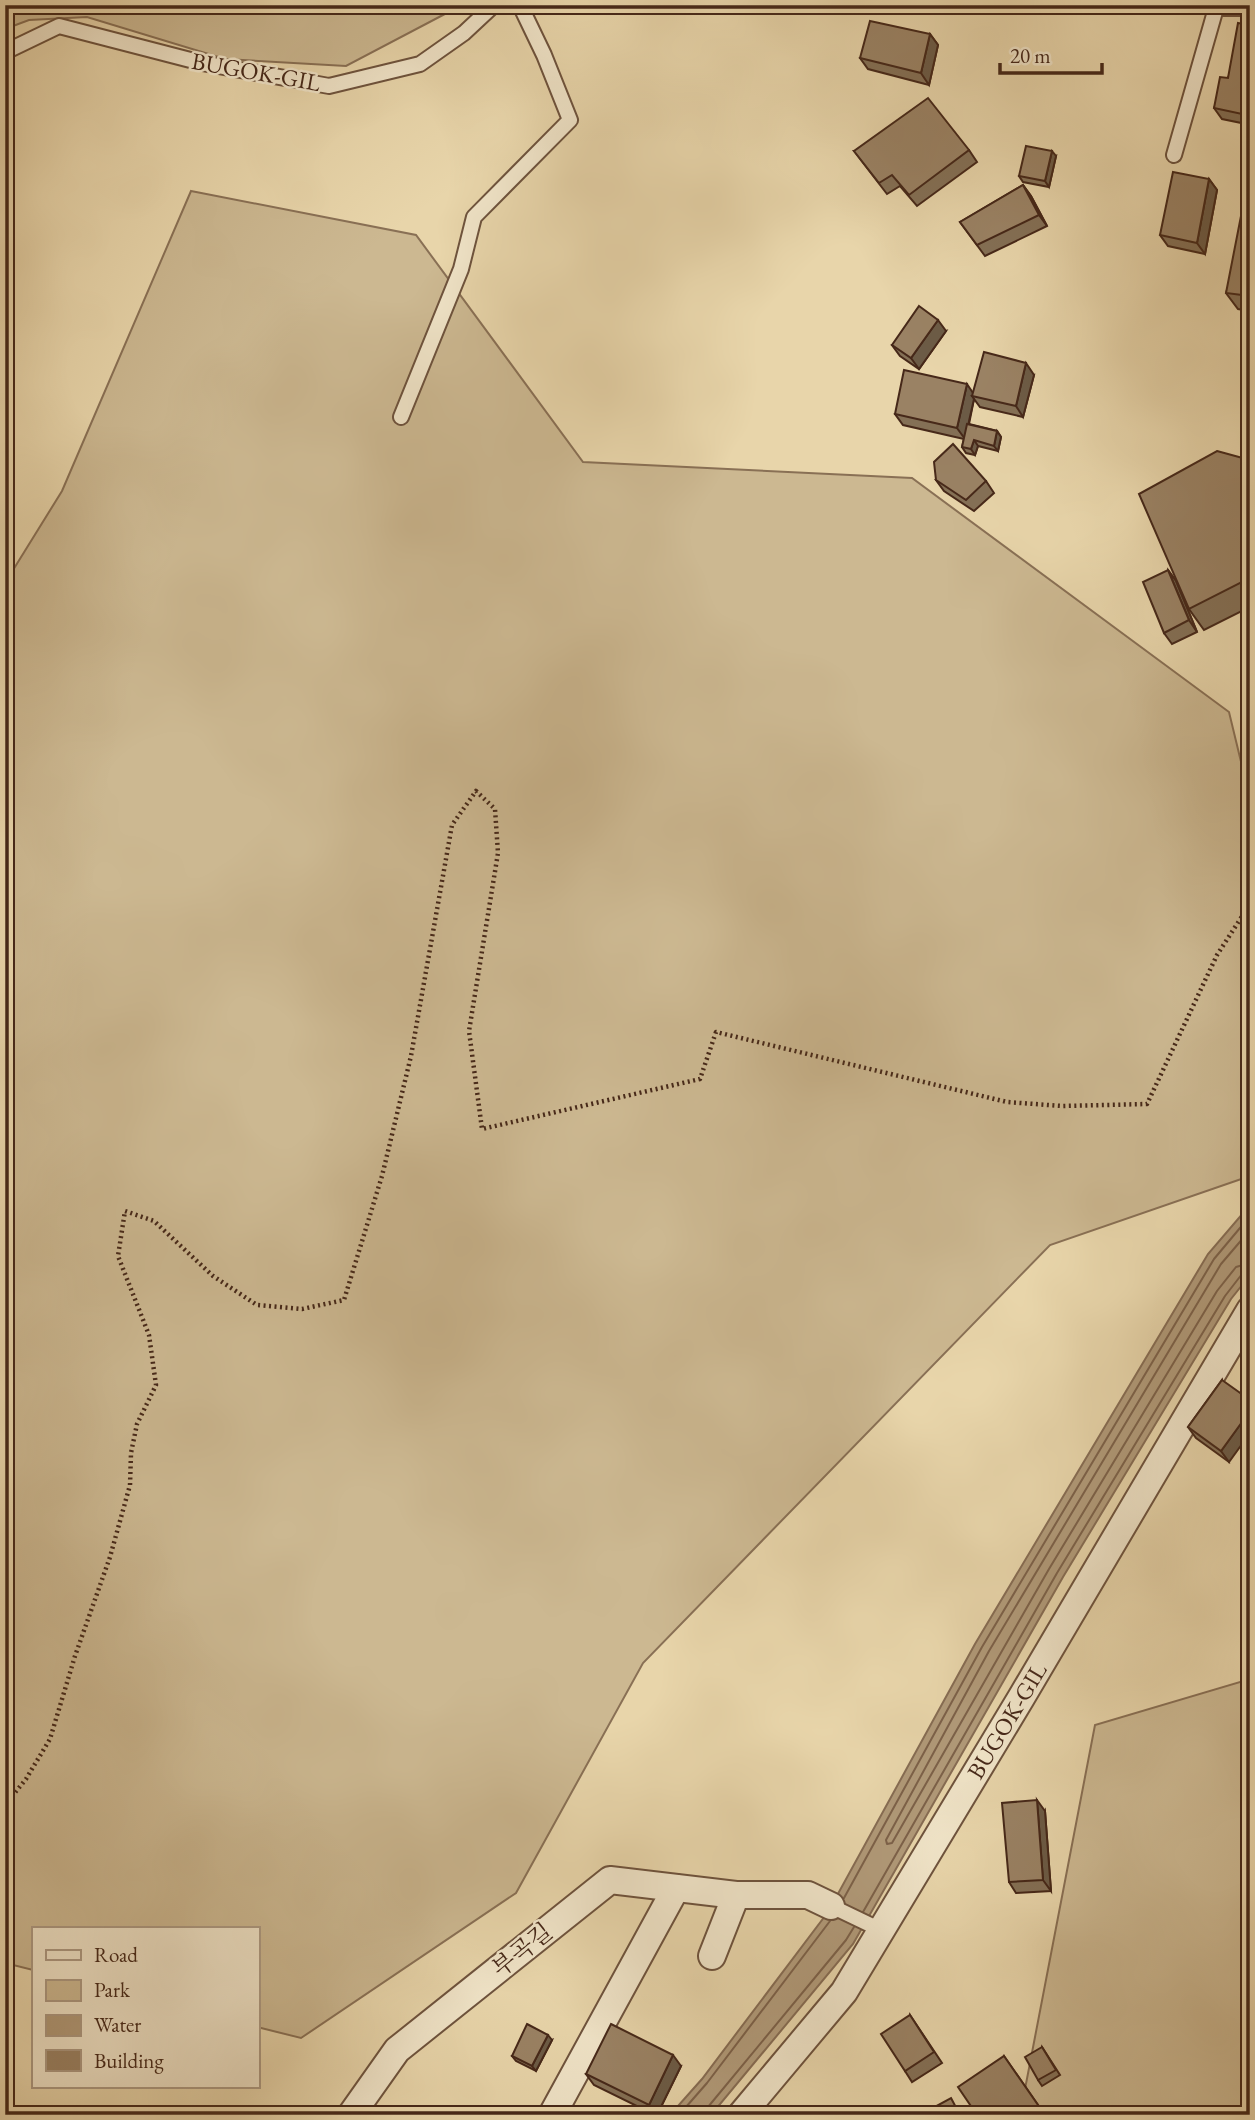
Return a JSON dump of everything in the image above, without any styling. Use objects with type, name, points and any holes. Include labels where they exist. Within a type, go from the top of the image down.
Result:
[{"type":"street","name":"BUGOK-GIL","points":[[741,2115],[844,1992],[873,1926],[1035,1675],[1250,1310]]},
{"type":"street","name":"부곡길","points":[[351,2115],[397,2050],[610,1880],[736,1895],[808,1895],[831,1906]]},
{"type":"street","points":[[552,2115],[676,1888]]},
{"type":"street","points":[[712,1956],[736,1895]]},
{"type":"lane","name":"BUGOK-GIL","points":[[5,52],[59,26],[202,63],[329,86],[420,64],[464,33],[494,5]]},
{"type":"lane","points":[[401,417],[461,269],[474,217],[570,120],[520,5]]},
{"type":"lane","points":[[1174,155],[1212,7],[1250,8]]},
{"type":"lane","name":"부곡길","points":[[831,1906],[873,1926]]},
{"type":"path","points":[[5,1805],[26,1779],[50,1739],[127,1497],[131,1453],[138,1424],[156,1385],[149,1335],[118,1256],[125,1211],[155,1221],[213,1276],[257,1305],[302,1309],[344,1300],[382,1176],[411,1056],[452,825],[477,791],[495,809],[498,853],[469,1031],[482,1129],[701,1079],[716,1032],[1007,1102],[1062,1107],[1147,1104],[1217,955],[1250,904]]},
{"type":"green space","points":[[5,5],[462,5],[346,66],[225,59],[87,17],[29,20],[5,29]]},
{"type":"green space","points":[[191,191],[416,235],[583,462],[912,478],[1229,712],[1250,799],[1250,1176],[1050,1245],[643,1663],[516,1893],[301,2038],[259,2028],[259,1927],[32,1927],[32,1970],[5,1963],[5,583],[62,491]]},
{"type":"green space","points":[[1250,1679],[1250,2115],[1020,2115],[1095,1725]]},
{"type":"water","points":[[1250,1205],[1250,1275],[1231,1299],[1063,1577],[853,1944],[711,2115],[670,2115],[702,2079],[828,1912],[975,1644],[1208,1254]]},
{"type":"building","points":[[870,21],[930,34],[921,73],[860,58]]},
{"type":"building","points":[[1238,23],[1250,25],[1250,124],[1246,123],[1247,115],[1214,108],[1220,77],[1228,78]]},
{"type":"building","points":[[928,98],[969,150],[909,195],[892,175],[879,183],[854,151]]},
{"type":"building","points":[[1026,146],[1052,151],[1045,181],[1019,176]]},
{"type":"building","points":[[1173,172],[1209,179],[1197,243],[1160,235]]},
{"type":"building","points":[[1023,185],[1039,215],[977,245],[960,222]]},
{"type":"building","points":[[1241,216],[1250,218],[1250,296],[1226,293]]},
{"type":"building","points":[[919,306],[938,320],[911,358],[892,345]]},
{"type":"building","points":[[984,352],[1026,363],[1016,406],[972,396]]},
{"type":"building","points":[[904,370],[967,384],[957,428],[895,414]]},
{"type":"building","points":[[967,424],[997,431],[994,446],[974,440],[971,449],[962,447]]},
{"type":"building","points":[[953,444],[986,481],[966,500],[936,480],[934,462]]},
{"type":"building","points":[[1217,451],[1250,460],[1250,578],[1189,609],[1139,494]]},
{"type":"building","points":[[1168,570],[1189,620],[1164,633],[1143,582]]},
{"type":"building","points":[[1222,1380],[1250,1400],[1250,1411],[1221,1451],[1188,1427]]},
{"type":"building","points":[[1037,1800],[1043,1880],[1009,1882],[1002,1803]]},
{"type":"building","points":[[910,2015],[934,2052],[905,2071],[881,2034]]},
{"type":"building","points":[[527,2024],[548,2035],[532,2066],[512,2056]]},
{"type":"building","points":[[611,2024],[673,2055],[649,2105],[586,2074]]},
{"type":"building","points":[[1042,2047],[1056,2070],[1038,2080],[1025,2057]]},
{"type":"building","points":[[1004,2056],[1038,2105],[1023,2115],[977,2115],[958,2087]]},
{"type":"building","points":[[951,2098],[960,2115],[920,2115]]},
{"type":"building","points":[[605,2110],[616,2115],[603,2115]]}]
